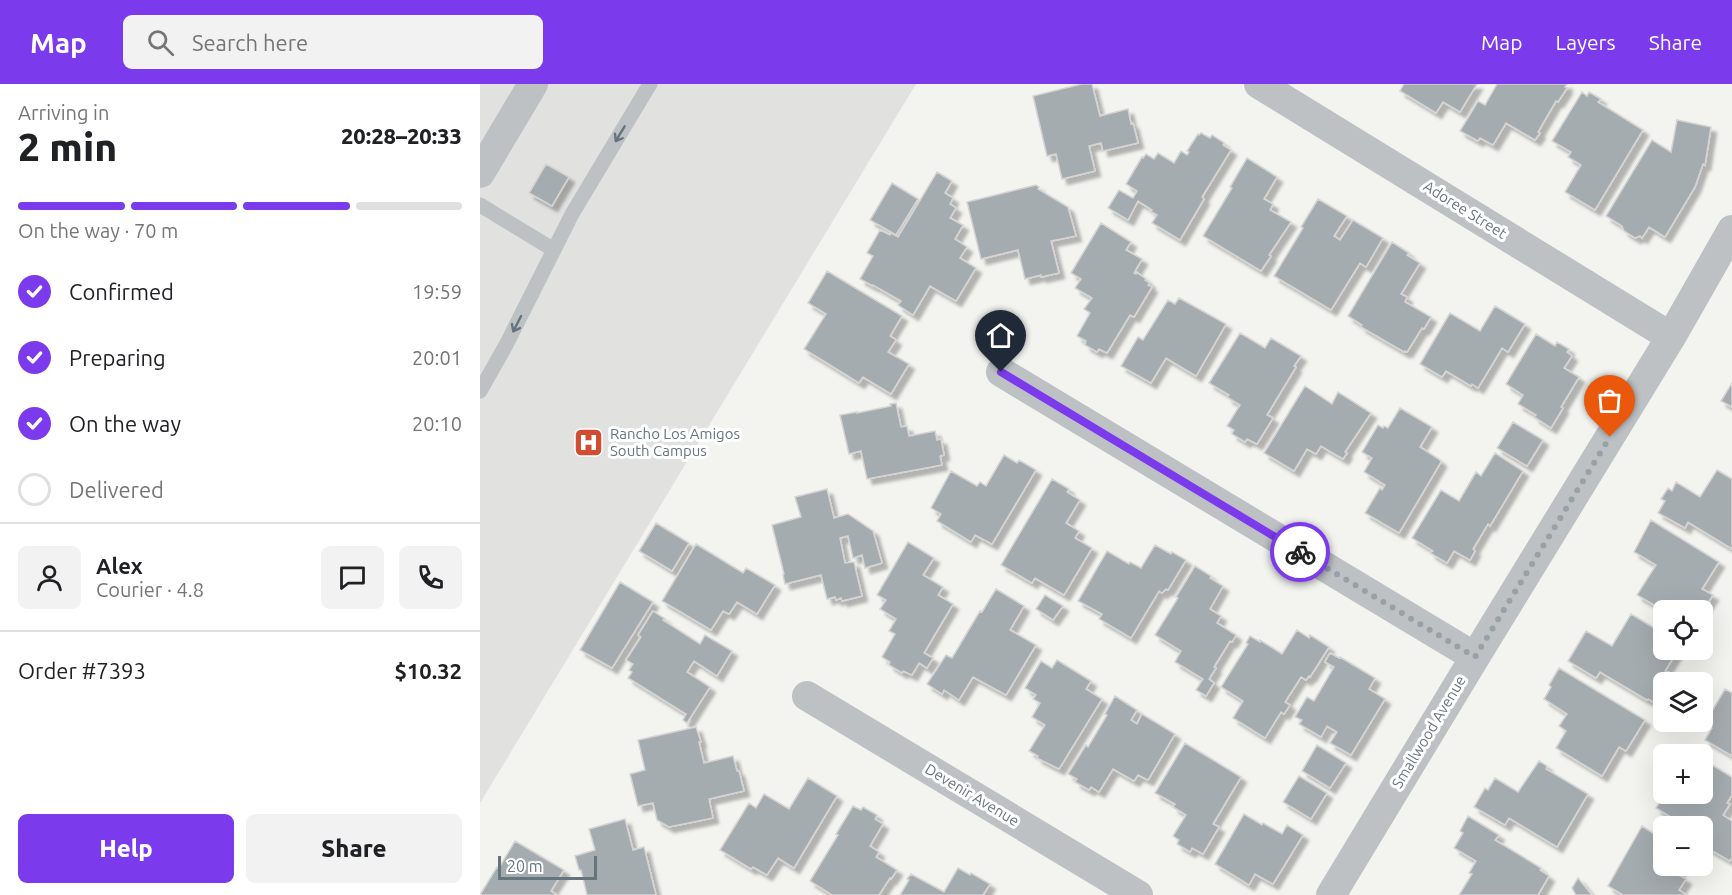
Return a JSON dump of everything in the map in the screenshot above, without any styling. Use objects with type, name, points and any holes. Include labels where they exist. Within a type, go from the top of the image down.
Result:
[{"type":"street","points":[[480,173],[533,84]]},
{"type":"street","name":"Adoree Street","points":[[1259,84],[1671,337]]},
{"type":"street","name":"Smallwood Avenue","points":[[1331,895],[1671,337],[1732,230]]},
{"type":"street","points":[[1001,372],[1475,657]]},
{"type":"street","name":"Devenir Avenue","points":[[807,696],[1138,895]]},
{"type":"lane","points":[[480,391],[506,345],[572,214],[650,84]]},
{"type":"lane","points":[[480,205],[555,250]]},
{"type":"shaded area","name":"Rancho Los Amigos South Campus","points":[[480,84],[916,84],[480,803]]},
{"type":"building","points":[[1082,84],[1092,84],[1100,116],[1128,109],[1138,143],[1103,151],[1101,143],[1089,146],[1095,171],[1062,179],[1056,154],[1047,156],[1033,96]]},
{"type":"building","points":[[1404,84],[1477,84],[1460,112],[1443,102],[1436,113],[1400,91]]},
{"type":"building","points":[[1497,84],[1567,84],[1565,87],[1567,88],[1558,102],[1556,101],[1535,140],[1506,123],[1493,145],[1480,138],[1478,141],[1460,131],[1478,101],[1485,105]]},
{"type":"building","points":[[1582,92],[1587,96],[1589,92],[1601,99],[1598,102],[1643,130],[1595,210],[1565,192],[1581,165],[1568,157],[1571,152],[1552,141]]},
{"type":"building","points":[[1677,120],[1711,127],[1705,165],[1703,164],[1695,187],[1665,237],[1649,227],[1642,238],[1640,236],[1635,238],[1606,216],[1652,140],[1671,152]]},
{"type":"building","points":[[1201,133],[1210,138],[1212,135],[1231,150],[1202,197],[1204,199],[1180,240],[1152,223],[1157,215],[1138,201],[1128,220],[1108,208],[1119,190],[1133,198],[1137,191],[1126,184],[1142,157],[1146,154],[1154,159],[1158,153],[1174,163],[1181,151],[1187,155],[1189,152],[1187,151]]},
{"type":"building","points":[[1247,158],[1277,177],[1264,199],[1273,204],[1270,210],[1291,222],[1261,271],[1203,236]]},
{"type":"building","points":[[546,164],[569,177],[552,206],[529,193]]},
{"type":"building","points":[[937,172],[952,181],[945,193],[953,198],[950,204],[956,208],[950,218],[963,225],[955,239],[967,247],[960,258],[976,268],[956,301],[930,286],[913,315],[898,305],[901,301],[860,279],[873,256],[867,253],[880,230],[898,237]]},
{"type":"building","points":[[892,183],[918,199],[896,235],[870,220]]},
{"type":"building","points":[[1036,185],[1038,189],[1068,207],[1076,236],[1051,241],[1059,273],[1025,279],[1018,250],[981,259],[967,202]]},
{"type":"building","points":[[1318,199],[1347,216],[1334,236],[1340,240],[1353,220],[1383,238],[1366,267],[1360,263],[1331,310],[1274,276]]},
{"type":"building","points":[[1101,223],[1131,242],[1126,250],[1142,259],[1134,273],[1146,279],[1150,283],[1148,285],[1152,287],[1134,317],[1130,315],[1107,353],[1099,349],[1097,352],[1085,345],[1086,341],[1077,336],[1090,313],[1084,309],[1092,298],[1075,288],[1081,279],[1071,273]]},
{"type":"building","points":[[1392,242],[1420,263],[1401,294],[1407,297],[1405,302],[1431,317],[1407,352],[1361,327],[1362,325],[1348,316]]},
{"type":"building","points":[[827,271],[902,316],[890,336],[896,340],[888,352],[909,364],[891,394],[863,377],[859,383],[804,349],[826,314],[808,303]]},
{"type":"building","points":[[1179,298],[1226,324],[1196,376],[1166,358],[1151,383],[1121,366],[1138,337],[1143,340],[1168,300],[1175,304]]},
{"type":"building","points":[[1495,306],[1525,324],[1508,352],[1502,348],[1478,388],[1446,371],[1442,377],[1420,364],[1450,313],[1480,331]]},
{"type":"building","points":[[1240,333],[1265,348],[1271,338],[1301,356],[1267,415],[1273,418],[1257,444],[1247,439],[1245,442],[1232,434],[1234,430],[1227,426],[1240,405],[1209,383]]},
{"type":"building","points":[[1536,334],[1555,346],[1557,342],[1569,349],[1567,352],[1572,356],[1564,368],[1579,377],[1551,428],[1518,404],[1523,395],[1506,384]]},
{"type":"building","points":[[1732,383],[1732,407],[1721,401]]},
{"type":"building","points":[[1305,386],[1332,404],[1338,392],[1371,413],[1345,452],[1347,453],[1343,459],[1321,446],[1316,454],[1307,449],[1294,471],[1264,453]]},
{"type":"building","points":[[896,403],[901,427],[907,426],[909,436],[935,431],[937,440],[941,439],[944,455],[940,456],[942,465],[867,479],[861,451],[849,454],[840,415],[891,406],[890,404]]},
{"type":"building","points":[[1400,408],[1432,427],[1420,447],[1441,462],[1399,533],[1365,513],[1380,488],[1382,490],[1385,485],[1364,472],[1372,458],[1362,452],[1378,425],[1388,428]]},
{"type":"building","points":[[1513,422],[1543,440],[1527,466],[1497,448]]},
{"type":"building","points":[[1495,453],[1523,471],[1490,526],[1488,524],[1473,549],[1475,551],[1470,560],[1454,551],[1447,563],[1412,538],[1441,490],[1459,501],[1476,472],[1481,476]]},
{"type":"building","points":[[1004,455],[1017,463],[1019,460],[1036,470],[992,544],[975,535],[971,542],[937,521],[941,514],[931,508],[951,471],[977,486],[980,482],[986,486]]},
{"type":"building","points":[[1717,470],[1732,479],[1732,549],[1688,522],[1685,528],[1658,513],[1665,501],[1661,499],[1668,488],[1672,491],[1676,482],[1700,497]]},
{"type":"building","points":[[1052,479],[1069,489],[1067,492],[1080,500],[1066,523],[1079,531],[1075,538],[1092,548],[1064,595],[1035,578],[1032,583],[1001,565]]},
{"type":"building","points":[[827,489],[834,518],[848,514],[873,531],[882,563],[865,568],[862,555],[853,558],[848,536],[840,538],[845,563],[854,562],[862,596],[842,601],[841,598],[836,600],[835,597],[827,599],[821,575],[785,584],[772,525],[801,517],[795,497]]},
{"type":"building","points":[[1651,520],[1719,562],[1702,589],[1713,595],[1710,600],[1653,600],[1653,604],[1637,595],[1656,565],[1634,552]]},
{"type":"building","points":[[656,523],[689,543],[672,571],[639,551]]},
{"type":"building","points":[[908,542],[934,558],[923,575],[943,587],[938,595],[953,604],[924,653],[933,658],[927,668],[919,663],[912,675],[903,671],[902,673],[889,665],[890,662],[882,657],[895,634],[889,631],[896,619],[880,609],[886,600],[877,595]]},
{"type":"building","points":[[696,544],[743,573],[746,568],[775,585],[757,614],[737,602],[729,614],[723,611],[711,630],[662,601]]},
{"type":"building","points":[[1155,545],[1186,560],[1168,590],[1162,593],[1159,591],[1131,638],[1099,619],[1102,614],[1078,601],[1107,551],[1141,568]]},
{"type":"building","points":[[1195,566],[1223,586],[1210,609],[1221,616],[1217,623],[1236,635],[1214,667],[1216,668],[1209,679],[1214,683],[1206,696],[1196,690],[1203,679],[1175,662],[1181,651],[1155,635]]},
{"type":"building","points":[[620,582],[653,602],[612,668],[580,650]]},
{"type":"building","points":[[996,589],[1024,606],[1010,630],[1036,645],[1006,695],[973,677],[959,700],[944,690],[942,694],[927,684],[946,655],[952,658]]},
{"type":"building","points":[[1045,595],[1063,606],[1053,620],[1036,609]]},
{"type":"building","points":[[653,611],[700,644],[705,635],[732,651],[717,676],[694,661],[687,672],[710,687],[687,723],[683,720],[686,714],[628,678],[633,664],[626,660],[641,637],[638,635]]},
{"type":"building","points":[[1631,614],[1653,627],[1653,660],[1672,660],[1665,671],[1668,672],[1653,672],[1653,702],[1600,672],[1596,678],[1568,661],[1586,631],[1612,646]]},
{"type":"building","points":[[1297,630],[1329,647],[1310,677],[1306,680],[1301,677],[1285,702],[1290,705],[1284,714],[1281,712],[1265,738],[1233,718],[1243,701],[1221,687],[1248,644],[1246,643],[1250,636],[1282,654]]},
{"type":"building","points":[[1330,653],[1375,678],[1369,689],[1385,699],[1351,755],[1330,743],[1337,732],[1327,726],[1321,737],[1299,724],[1302,720],[1295,717],[1307,697],[1314,701],[1334,667],[1325,662]]},
{"type":"building","points":[[1057,660],[1091,681],[1086,689],[1102,699],[1059,769],[1037,758],[1038,756],[1029,751],[1045,725],[1032,717],[1040,703],[1033,699],[1036,695],[1025,688],[1041,661],[1052,668]]},
{"type":"building","points":[[1559,668],[1645,720],[1626,751],[1619,747],[1602,776],[1556,748],[1566,731],[1559,726],[1567,714],[1544,699]]},
{"type":"building","points":[[1725,689],[1732,693],[1732,756],[1705,740],[1710,732],[1713,732],[1713,709]]},
{"type":"building","points":[[1115,696],[1137,710],[1131,720],[1137,724],[1142,714],[1175,734],[1148,780],[1138,775],[1134,781],[1113,769],[1099,792],[1091,787],[1089,790],[1075,782],[1077,779],[1068,774],[1086,745],[1088,747],[1107,715],[1105,714]]},
{"type":"building","points":[[696,727],[704,763],[733,756],[744,791],[709,799],[713,818],[669,827],[657,820],[653,803],[638,806],[630,774],[645,770],[638,740]]},
{"type":"building","points":[[1185,743],[1241,777],[1213,824],[1219,827],[1203,854],[1192,848],[1190,852],[1177,844],[1179,840],[1173,836],[1186,815],[1173,807],[1175,804],[1155,793]]},
{"type":"building","points":[[1317,745],[1346,763],[1330,788],[1302,771]]},
{"type":"building","points":[[1539,761],[1547,766],[1546,769],[1588,794],[1557,847],[1509,818],[1505,825],[1474,807],[1485,788],[1488,790],[1495,778],[1518,792]]},
{"type":"building","points":[[1713,766],[1732,777],[1732,795],[1727,803],[1730,804],[1723,815],[1732,821],[1730,861],[1713,851],[1713,816],[1669,816],[1656,808],[1659,804],[1713,804]]},
{"type":"building","points":[[1299,776],[1327,793],[1311,819],[1283,802]]},
{"type":"building","points":[[808,778],[837,796],[794,868],[778,858],[767,875],[753,867],[751,869],[720,850],[749,803],[756,808],[764,794],[789,809]]},
{"type":"building","points":[[853,806],[861,810],[863,807],[877,815],[875,819],[883,824],[870,846],[879,852],[876,857],[897,870],[879,895],[832,895],[810,881]]},
{"type":"building","points":[[1244,814],[1282,834],[1287,825],[1303,835],[1273,884],[1255,874],[1249,885],[1215,864]]},
{"type":"building","points":[[1468,816],[1499,835],[1495,840],[1541,868],[1540,870],[1549,876],[1538,895],[1459,895],[1472,874],[1469,873],[1476,861],[1454,848],[1463,833],[1460,831]]},
{"type":"building","points":[[625,819],[633,850],[644,847],[656,895],[587,895],[575,856],[595,850],[589,829]]},
{"type":"building","points":[[1642,826],[1653,833],[1653,876],[1681,876],[1686,879],[1679,890],[1686,895],[1623,895],[1608,886]]},
{"type":"building","points":[[515,841],[564,870],[551,891],[557,895],[480,895]]},
{"type":"building","points":[[958,868],[990,884],[983,895],[900,895],[911,874],[944,892]]},
{"type":"building","points":[[1578,878],[1592,895],[1576,895],[1572,888]]},
{"type":"way so far","points":[[1300,552],[1475,657],[1610,437]]},
{"type":"place","name":"Rancho Los Amigos South Campus","points":[[589,443]]},
{"type":"route","points":[[1001,372],[1300,552]]}]
